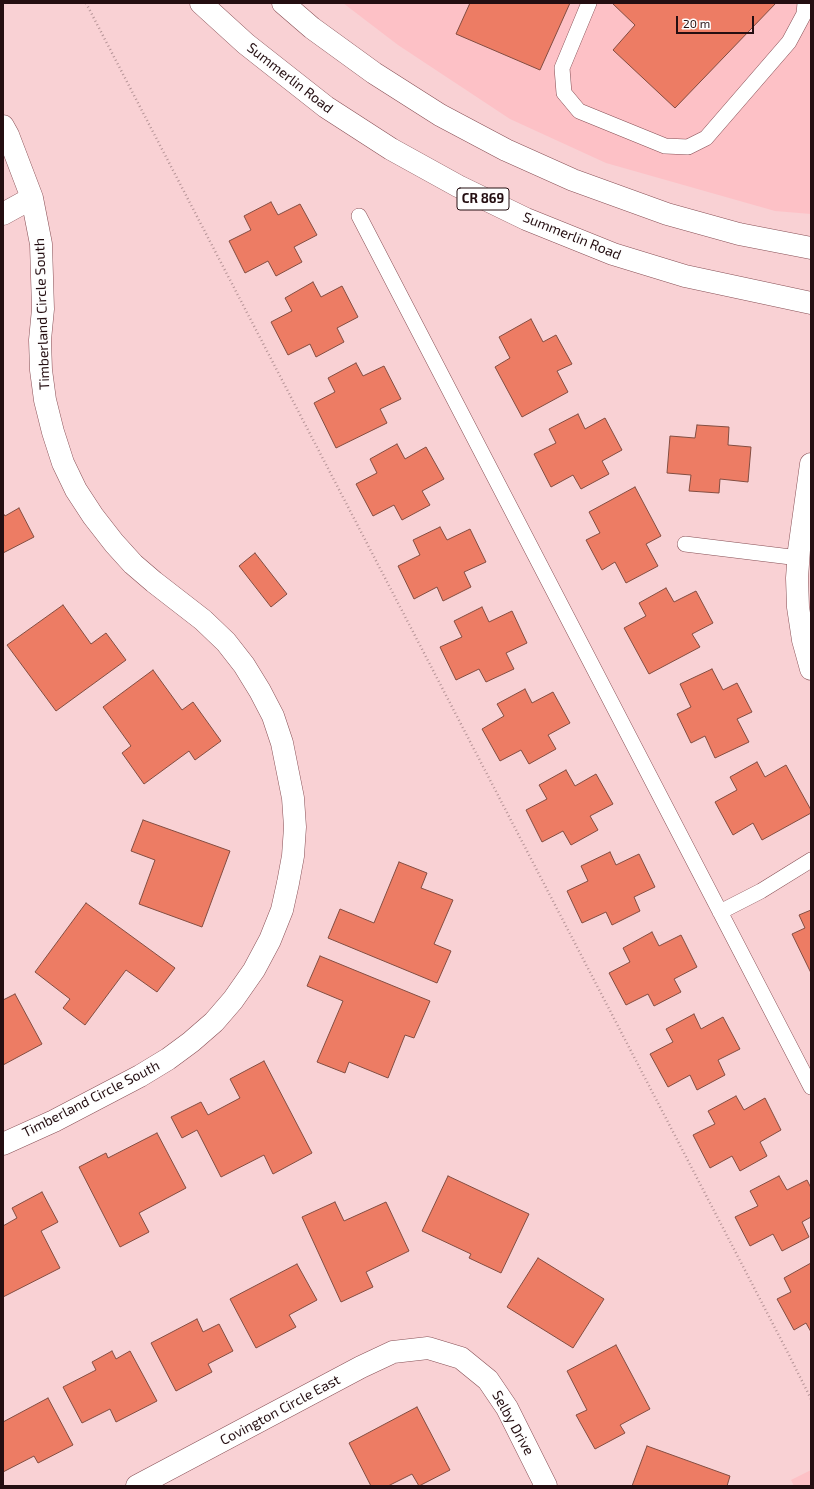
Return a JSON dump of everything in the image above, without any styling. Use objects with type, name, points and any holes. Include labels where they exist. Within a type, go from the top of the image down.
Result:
[{"type":"street","name":"Summerlin Road","points":[[201,3],[246,44],[326,107],[391,149],[458,186],[526,219],[613,254],[685,276],[811,303]]},
{"type":"street","points":[[283,3],[312,28],[374,73],[440,115],[506,150],[573,180],[666,214],[739,234],[811,248]]},
{"type":"street","name":"Timberland Circle South","points":[[3,126],[8,134],[32,198],[41,244],[43,309],[40,340],[41,370],[45,400],[63,463],[76,490],[93,516],[114,543],[133,564],[203,620],[226,642],[244,665],[273,716],[282,742],[293,798],[295,827],[293,856],[288,883],[282,910],[270,940],[254,970],[233,1000],[214,1022],[168,1059],[140,1076],[54,1121],[3,1144]]},
{"type":"street","points":[[3,214],[32,198]]},
{"type":"street","points":[[811,464],[797,578],[798,607],[803,640],[811,669]]},
{"type":"street","name":"Covington Circle East","points":[[137,1486],[361,1367],[393,1352],[428,1348]]},
{"type":"street","name":"Selby Drive","points":[[428,1348],[461,1358],[488,1380],[508,1408],[546,1486]]},
{"type":"lane","points":[[590,3],[562,68],[564,93],[579,111],[665,146],[688,147],[706,138],[789,42],[807,11]]},
{"type":"lane","points":[[359,216],[811,1087]]},
{"type":"lane","points":[[685,544],[799,558]]},
{"type":"lane","points":[[720,912],[761,891],[811,860]]},
{"type":"path","points":[[86,3],[788,1353],[811,1400]]},
{"type":"shaded area","points":[[343,3],[811,3],[811,214],[775,211],[606,163],[510,119],[398,45]]},
{"type":"shaded area","points":[[811,1470],[811,1486],[794,1486],[791,1480]]},
{"type":"building","points":[[470,3],[570,3],[540,70],[456,34]]},
{"type":"building","points":[[612,3],[776,3],[675,108],[613,50],[635,25]]},
{"type":"building","points":[[271,202],[278,215],[300,204],[317,235],[294,247],[302,262],[276,276],[268,261],[245,273],[229,241],[251,230],[244,216]]},
{"type":"building","points":[[313,282],[321,297],[342,286],[358,317],[337,328],[344,342],[316,357],[310,344],[288,355],[271,322],[292,311],[285,298]]},
{"type":"building","points":[[531,319],[543,342],[556,335],[572,364],[557,371],[568,392],[522,417],[495,367],[510,358],[499,337]]},
{"type":"building","points":[[356,363],[363,376],[384,366],[401,399],[380,409],[387,423],[336,448],[314,403],[335,392],[328,378]]},
{"type":"building","points":[[578,414],[585,429],[605,418],[622,450],[602,461],[609,474],[581,489],[573,475],[551,487],[534,454],[556,443],[549,429]]},
{"type":"building","points":[[697,425],[729,427],[728,445],[751,447],[748,482],[720,479],[719,493],[689,491],[691,475],[667,473],[670,436],[695,438]]},
{"type":"building","points":[[397,444],[405,459],[426,447],[444,479],[422,491],[430,505],[402,520],[394,505],[373,516],[356,484],[377,473],[370,459]]},
{"type":"building","points":[[635,487],[661,536],[646,544],[658,566],[626,583],[615,562],[602,570],[586,540],[600,533],[589,512]]},
{"type":"building","points":[[19,508],[34,537],[3,553],[3,513],[5,516]]},
{"type":"building","points":[[440,527],[447,540],[470,529],[486,562],[464,572],[471,587],[443,601],[437,587],[414,599],[398,566],[420,555],[413,540]]},
{"type":"building","points":[[255,553],[287,594],[271,607],[239,566]]},
{"type":"building","points":[[666,588],[674,602],[696,591],[713,623],[692,634],[700,647],[649,674],[624,628],[646,616],[639,603]]},
{"type":"building","points":[[63,605],[91,644],[106,633],[126,660],[56,711],[7,645]]},
{"type":"building","points":[[482,607],[489,622],[512,611],[527,643],[506,653],[514,669],[486,682],[479,669],[456,680],[440,647],[462,637],[454,621]]},
{"type":"building","points":[[712,669],[723,690],[737,683],[752,712],[737,719],[749,742],[715,758],[705,736],[691,743],[677,714],[691,707],[680,684]]},
{"type":"building","points":[[153,670],[182,710],[193,702],[221,741],[195,760],[189,751],[144,784],[122,753],[131,746],[103,707]]},
{"type":"building","points":[[525,689],[532,703],[553,692],[570,723],[548,735],[556,749],[529,764],[521,750],[500,761],[482,729],[504,716],[497,704]]},
{"type":"building","points":[[757,762],[765,777],[786,765],[811,810],[811,813],[762,840],[753,823],[733,835],[715,802],[737,790],[730,777]]},
{"type":"building","points":[[566,770],[575,786],[596,774],[613,804],[590,816],[598,830],[571,845],[563,831],[542,842],[526,810],[547,799],[539,785]]},
{"type":"building","points":[[143,820],[230,851],[202,927],[139,904],[155,860],[131,851]]},
{"type":"building","points":[[610,852],[616,865],[639,854],[655,887],[634,897],[640,911],[612,925],[606,912],[582,923],[567,891],[588,881],[581,866]]},
{"type":"building","points":[[399,862],[427,873],[421,888],[453,900],[434,944],[451,951],[437,983],[328,938],[340,909],[374,923]]},
{"type":"building","points":[[86,903],[175,968],[157,992],[126,970],[85,1025],[63,1008],[70,999],[35,972]]},
{"type":"building","points":[[811,910],[811,973],[792,934],[805,928],[799,915]]},
{"type":"building","points":[[652,932],[659,946],[681,935],[697,967],[674,979],[681,992],[654,1006],[648,994],[626,1005],[609,973],[630,962],[623,948]]},
{"type":"building","points":[[320,956],[430,1001],[414,1038],[405,1035],[388,1078],[349,1062],[345,1073],[317,1062],[343,1001],[307,986]]},
{"type":"building","points":[[15,994],[42,1044],[3,1065],[3,1000]]},
{"type":"building","points":[[694,1014],[701,1029],[723,1017],[740,1049],[718,1060],[725,1075],[697,1090],[690,1075],[668,1087],[650,1054],[673,1042],[666,1029]]},
{"type":"building","points":[[264,1061],[312,1153],[273,1174],[264,1155],[221,1177],[197,1130],[182,1138],[171,1117],[201,1102],[208,1115],[240,1098],[230,1079]]},
{"type":"building","points":[[736,1096],[744,1110],[765,1098],[781,1130],[760,1142],[767,1156],[740,1171],[732,1156],[710,1168],[693,1135],[715,1124],[708,1111]]},
{"type":"building","points":[[157,1133],[186,1188],[139,1213],[149,1232],[120,1247],[79,1167],[106,1153],[108,1158]]},
{"type":"building","points":[[448,1176],[529,1214],[501,1273],[469,1258],[471,1254],[422,1231]]},
{"type":"building","points":[[779,1176],[787,1190],[807,1180],[811,1188],[811,1217],[802,1222],[809,1237],[782,1251],[773,1234],[750,1246],[735,1217],[758,1206],[750,1191]]},
{"type":"building","points":[[42,1192],[58,1222],[41,1231],[60,1268],[3,1297],[3,1226],[17,1218],[12,1208]]},
{"type":"building","points":[[335,1202],[344,1221],[386,1202],[409,1251],[366,1272],[373,1287],[341,1302],[302,1217]]},
{"type":"building","points":[[538,1258],[604,1299],[573,1348],[507,1307]]},
{"type":"building","points":[[811,1263],[811,1332],[806,1323],[794,1330],[777,1299],[791,1292],[784,1278]]},
{"type":"building","points":[[297,1264],[317,1300],[289,1315],[296,1327],[256,1348],[230,1299]]},
{"type":"building","points":[[197,1319],[203,1332],[219,1324],[233,1351],[208,1364],[212,1372],[176,1391],[151,1343]]},
{"type":"building","points":[[616,1345],[650,1409],[620,1425],[625,1433],[595,1449],[576,1415],[587,1410],[567,1371]]},
{"type":"building","points":[[112,1351],[116,1359],[130,1351],[157,1401],[116,1422],[110,1409],[82,1423],[63,1387],[96,1370],[92,1362]]},
{"type":"building","points":[[48,1398],[73,1445],[38,1463],[34,1456],[3,1472],[3,1422]]},
{"type":"building","points":[[417,1407],[450,1470],[419,1486],[412,1474],[388,1486],[371,1486],[349,1443]]},
{"type":"building","points":[[647,1446],[730,1476],[727,1486],[632,1486]]}]
